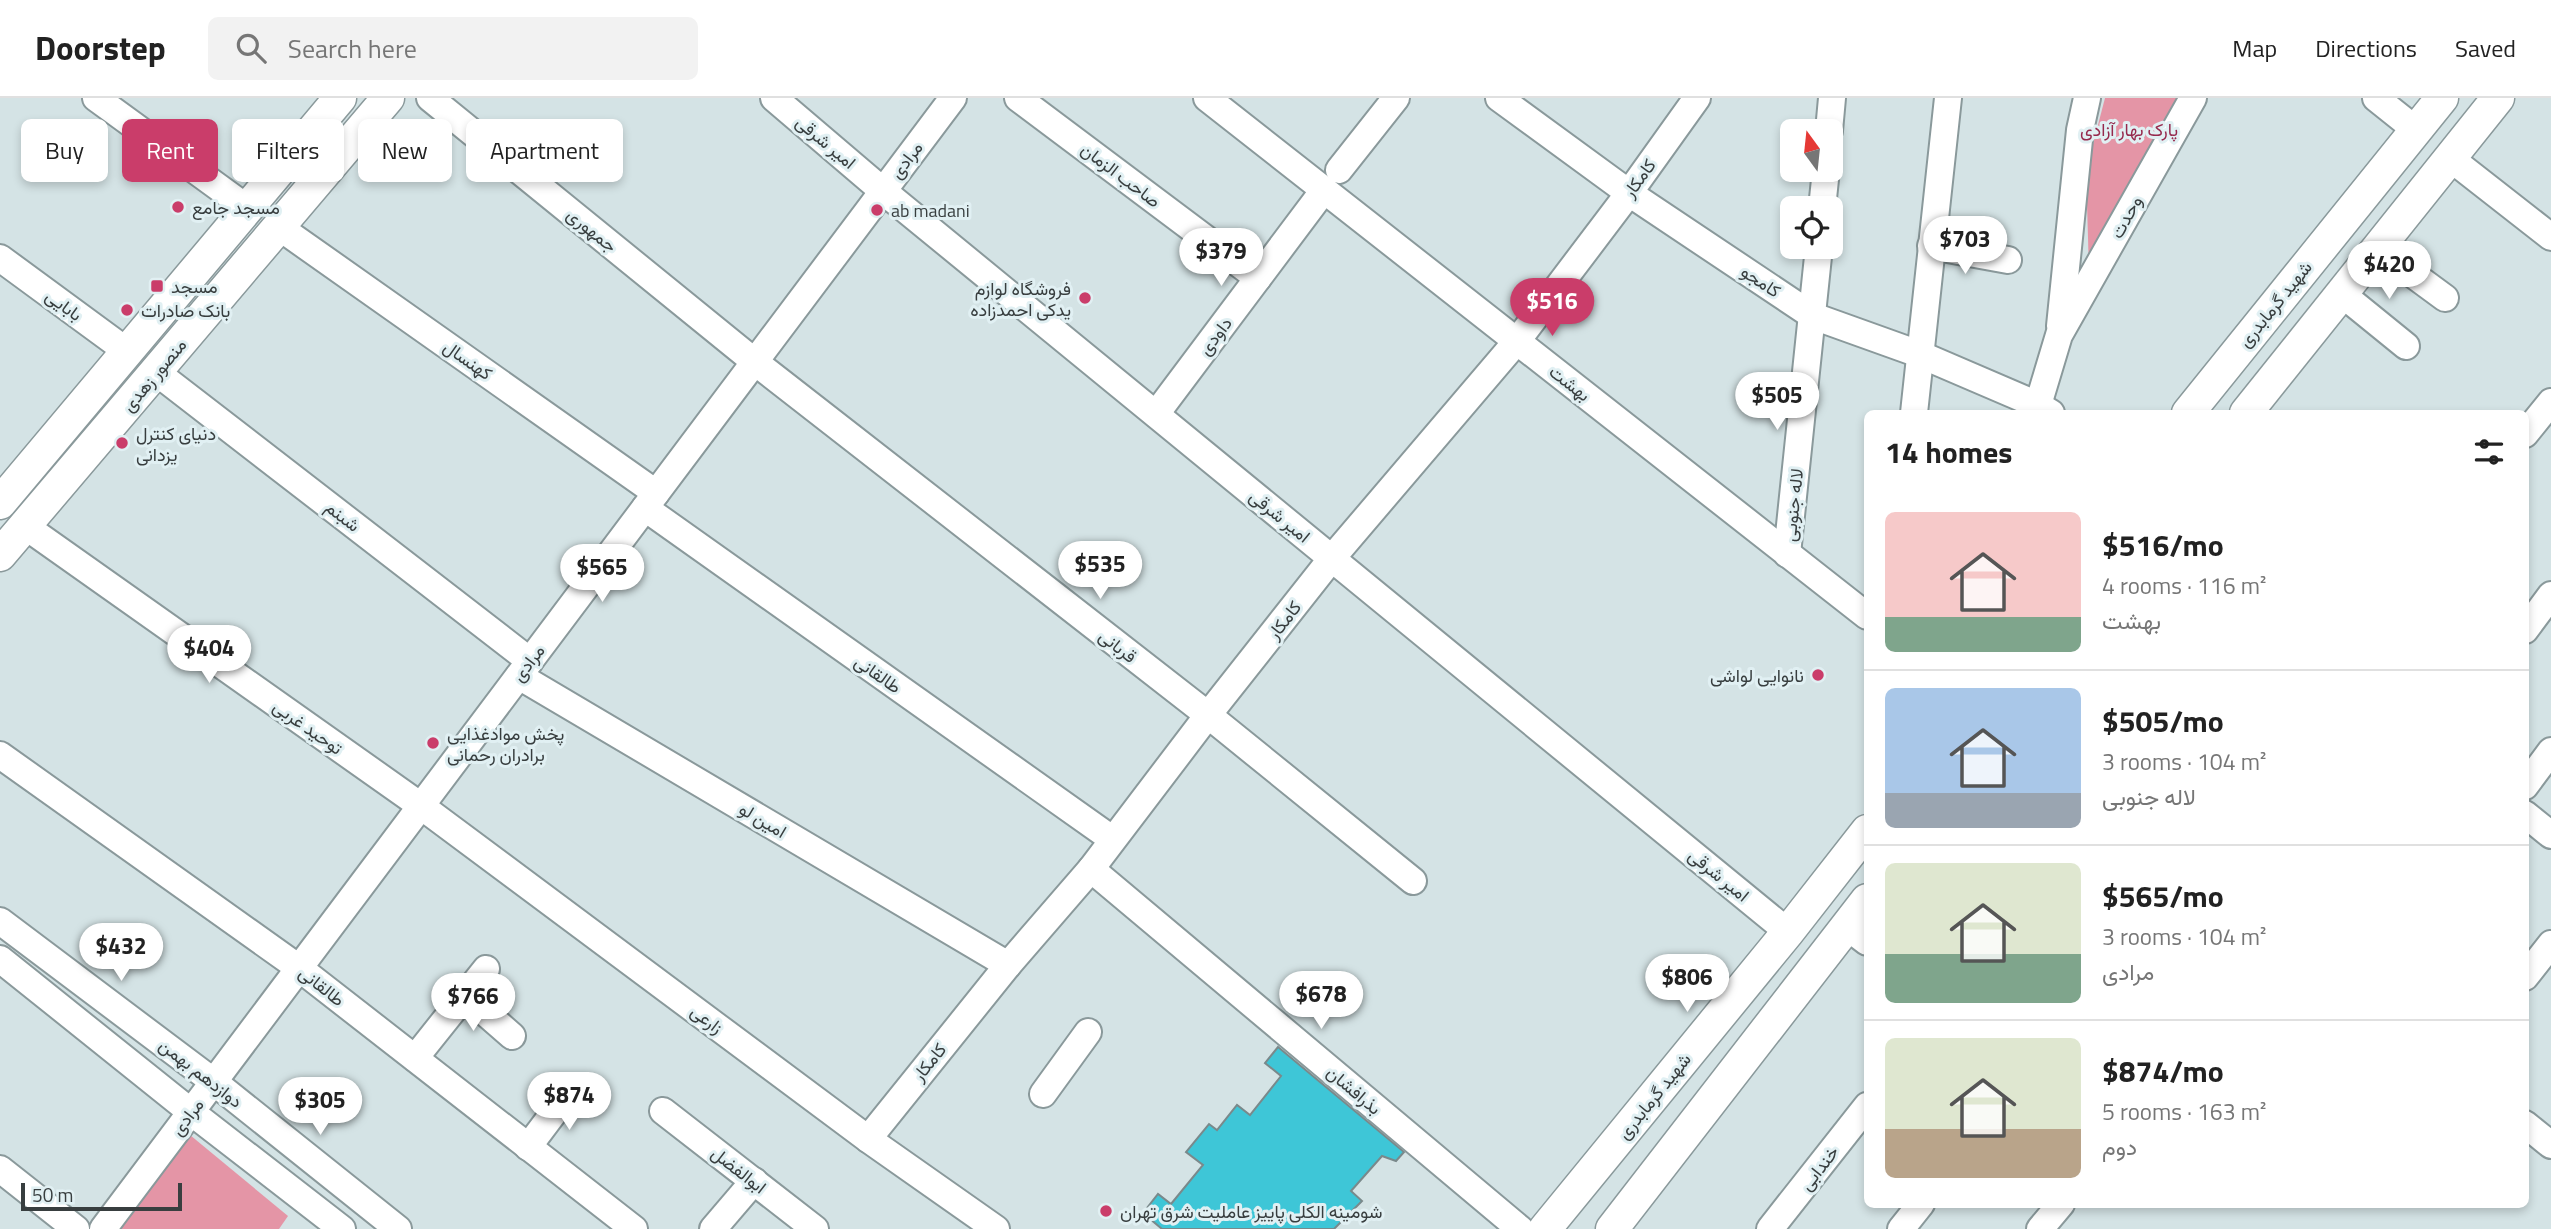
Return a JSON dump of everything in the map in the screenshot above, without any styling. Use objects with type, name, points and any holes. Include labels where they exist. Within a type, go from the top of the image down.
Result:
[{"type":"main road","name":"منصور زهدی","points":[[0,503],[340,98]]},
{"type":"main road","name":"منصور زهدی","points":[[0,555],[388,98]]},
{"type":"main road","name":"شهید گرمابدری","points":[[2190,410],[2442,98]]},
{"type":"main road","points":[[2248,410],[2498,98]]},
{"type":"main road","points":[[2416,130],[2450,158]]},
{"type":"main road","points":[[128,352],[156,372]]},
{"type":"main road","name":"شهید گرمابدری","points":[[1545,1229],[1864,835]]},
{"type":"main road","points":[[1612,1229],[1857,934],[1864,910]]},
{"type":"street","points":[[96,98],[247,208]]},
{"type":"street","name":"جمهوری","points":[[430,98],[755,362]]},
{"type":"street","name":"امیر شرقی","points":[[774,98],[883,191],[1788,932]]},
{"type":"street","name":"مرادی","points":[[103,1229],[953,98]]},
{"type":"street","name":"صاحب الزمان","points":[[1018,98],[1258,278]]},
{"type":"street","name":"بهشت","points":[[1207,98],[1331,180],[1517,341],[1864,614]]},
{"type":"street","name":"داودی","points":[[1156,414],[1331,180],[1396,98]]},
{"type":"street","name":"کامجو","points":[[1499,98],[1629,193],[1813,316],[1919,354],[2045,409]]},
{"type":"street","name":"کامکار","points":[[868,1139],[1008,965],[1091,869],[1332,558],[1517,341],[1697,98]]},
{"type":"street","points":[[1830,119],[1832,98]]},
{"type":"street","points":[[1914,410],[1948,98]]},
{"type":"street","name":"وحدت","points":[[2045,409],[2059,335],[2080,130],[2087,98]]},
{"type":"street","name":"وحدت","points":[[2059,335],[2193,98]]},
{"type":"street","points":[[2376,98],[2416,130]]},
{"type":"street","points":[[2450,158],[2551,237]]},
{"type":"street","name":"کهنسال","points":[[279,227],[650,500]]},
{"type":"street","points":[[1931,246],[2008,260]]},
{"type":"street","points":[[2378,248],[2445,298]]},
{"type":"street","name":"بابایی","points":[[0,258],[128,352]]},
{"type":"street","name":"لاله جنوبی","points":[[1787,554],[1818,259]]},
{"type":"street","points":[[2342,293],[2406,346]]},
{"type":"street","name":"قربانی","points":[[755,362],[1208,715],[1413,881]]},
{"type":"street","name":"شبنم","points":[[156,372],[524,668]]},
{"type":"street","points":[[2529,430],[2551,402]]},
{"type":"street","name":"طالقانی","points":[[650,500],[1112,839]]},
{"type":"street","name":"توحید غربی","points":[[24,526],[421,806]]},
{"type":"street","points":[[2529,624],[2551,595]]},
{"type":"street","name":"امین لو","points":[[524,668],[1008,965]]},
{"type":"street","points":[[2529,781],[2551,751]]},
{"type":"street","name":"طالقانی","points":[[0,755],[299,968],[634,1229]]},
{"type":"street","name":"زارعی","points":[[421,806],[868,1139],[996,1229]]},
{"type":"street","points":[[2529,817],[2551,835]]},
{"type":"street","name":"بذرافشان","points":[[1091,869],[1520,1229]]},
{"type":"street","name":"دوازدهم بهمن","points":[[0,921],[214,1082],[398,1229]]},
{"type":"street","points":[[2529,972],[2551,944]]},
{"type":"street","name":"دوازدهم بهمن","points":[[0,959],[342,1229]]},
{"type":"street","points":[[415,1058],[486,970]]},
{"type":"street","points":[[465,995],[512,1036]]},
{"type":"street","points":[[1043,1094],[1088,1032]]},
{"type":"street","points":[[528,1147],[571,1090]]},
{"type":"street","name":"خندابی","points":[[1770,1229],[1864,1110]]},
{"type":"street","name":"ابوالفضل","points":[[663,1111],[815,1229]]},
{"type":"street","points":[[2529,1127],[2551,1145]]},
{"type":"street","points":[[0,1169],[76,1229]]},
{"type":"street","points":[[713,1229],[754,1181]]},
{"type":"street","points":[[1901,1229],[1918,1208]]},
{"type":"street","points":[[2040,1229],[2058,1208]]},
{"type":"green space","name":"پارک بهار آزادی","points":[[2105,98],[2180,98],[2089,271],[2086,171]]},
{"type":"green space","points":[[190,1135],[288,1216],[279,1229],[119,1229]]},
{"type":"building","points":[[1278,1047],[1404,1152],[1396,1161],[1382,1156],[1351,1191],[1362,1201],[1334,1229],[1162,1229],[1143,1213],[1158,1194],[1171,1204],[1203,1165],[1186,1152],[1209,1124],[1217,1130],[1237,1105],[1250,1115],[1281,1076],[1265,1063]]},
{"type":"place","name":"مسجد جامع","points":[[178,207]]},
{"type":"place","name":"ab madani","points":[[877,210]]},
{"type":"place","name":"مسجد","points":[[157,286]]},
{"type":"place","name":"فروشگاه لوازم یدکی احمدزاده","points":[[1085,298]]},
{"type":"place","name":"بانک صادرات","points":[[127,310]]},
{"type":"place","name":"دنیای کنترل یزدانی","points":[[122,443]]},
{"type":"place","name":"نانوایی لواشی","points":[[1818,675]]},
{"type":"place","name":"پخش موادغذایی برادران رحمانی","points":[[433,743]]},
{"type":"place","name":"شومینه الکلی پاییز عاملیت شرق تهران","points":[[1106,1211]]}]
